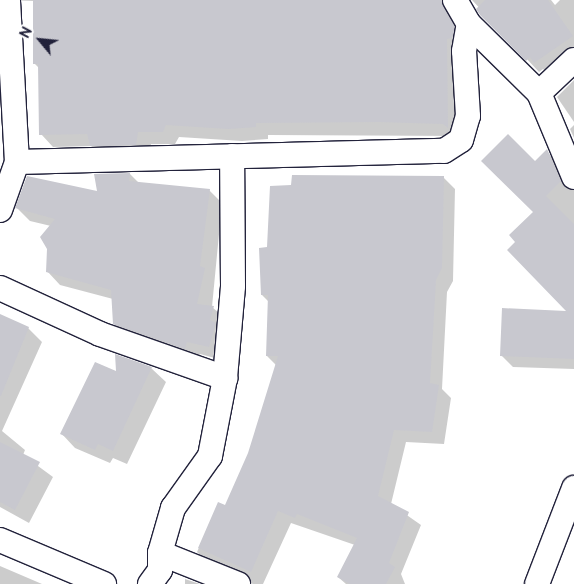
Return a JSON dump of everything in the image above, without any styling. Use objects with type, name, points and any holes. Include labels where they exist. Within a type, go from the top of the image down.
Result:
[{"type":"street","points":[[0,210],[17,162],[8,0]]},
{"type":"street","points":[[455,0],[469,24],[539,93],[574,177]]},
{"type":"street","points":[[17,162],[444,151],[461,140],[468,116],[464,51],[469,24]]},
{"type":"street","points":[[539,93],[574,60]]},
{"type":"street","points":[[150,584],[160,570],[160,553],[173,508],[210,456],[225,378],[233,286],[232,156]]},
{"type":"street","points":[[0,288],[100,334],[225,378]]},
{"type":"street","points":[[537,584],[574,488]]},
{"type":"street","points":[[0,540],[104,584]]},
{"type":"street","points":[[160,553],[238,584]]},
{"type":"building","points":[[33,0],[441,0],[455,27],[452,38],[447,39],[448,128],[443,124],[379,122],[256,123],[256,127],[228,129],[166,125],[163,132],[138,132],[136,145],[90,146],[87,134],[39,135],[38,64],[33,64]]},
{"type":"building","points":[[485,0],[548,0],[573,36],[534,63],[530,57],[526,61],[480,15],[476,9]]},
{"type":"building","points":[[508,134],[535,161],[547,149],[561,181],[546,196],[574,224],[574,359],[500,356],[502,308],[566,311],[507,250],[515,242],[509,235],[533,212],[481,161]]},
{"type":"building","points":[[130,173],[129,181],[210,189],[200,266],[205,268],[197,304],[214,306],[210,320],[216,323],[209,347],[187,342],[185,349],[113,324],[111,290],[46,272],[47,249],[40,237],[55,219],[15,208],[27,176],[97,191],[94,174]]},
{"type":"building","points":[[292,175],[444,176],[442,268],[436,280],[430,383],[439,385],[432,432],[394,430],[378,496],[409,512],[389,563],[395,567],[386,584],[350,584],[337,577],[357,538],[297,514],[295,518],[278,511],[251,572],[198,548],[218,502],[225,505],[248,453],[278,356],[266,356],[268,295],[261,295],[259,248],[267,247],[270,186],[291,185]]},
{"type":"building","points":[[0,314],[29,327],[1,396],[0,396]]},
{"type":"building","points":[[115,354],[152,367],[113,451],[98,444],[95,450],[60,434],[95,362],[116,371]]},
{"type":"building","points":[[0,442],[40,462],[15,510],[0,502]]}]
